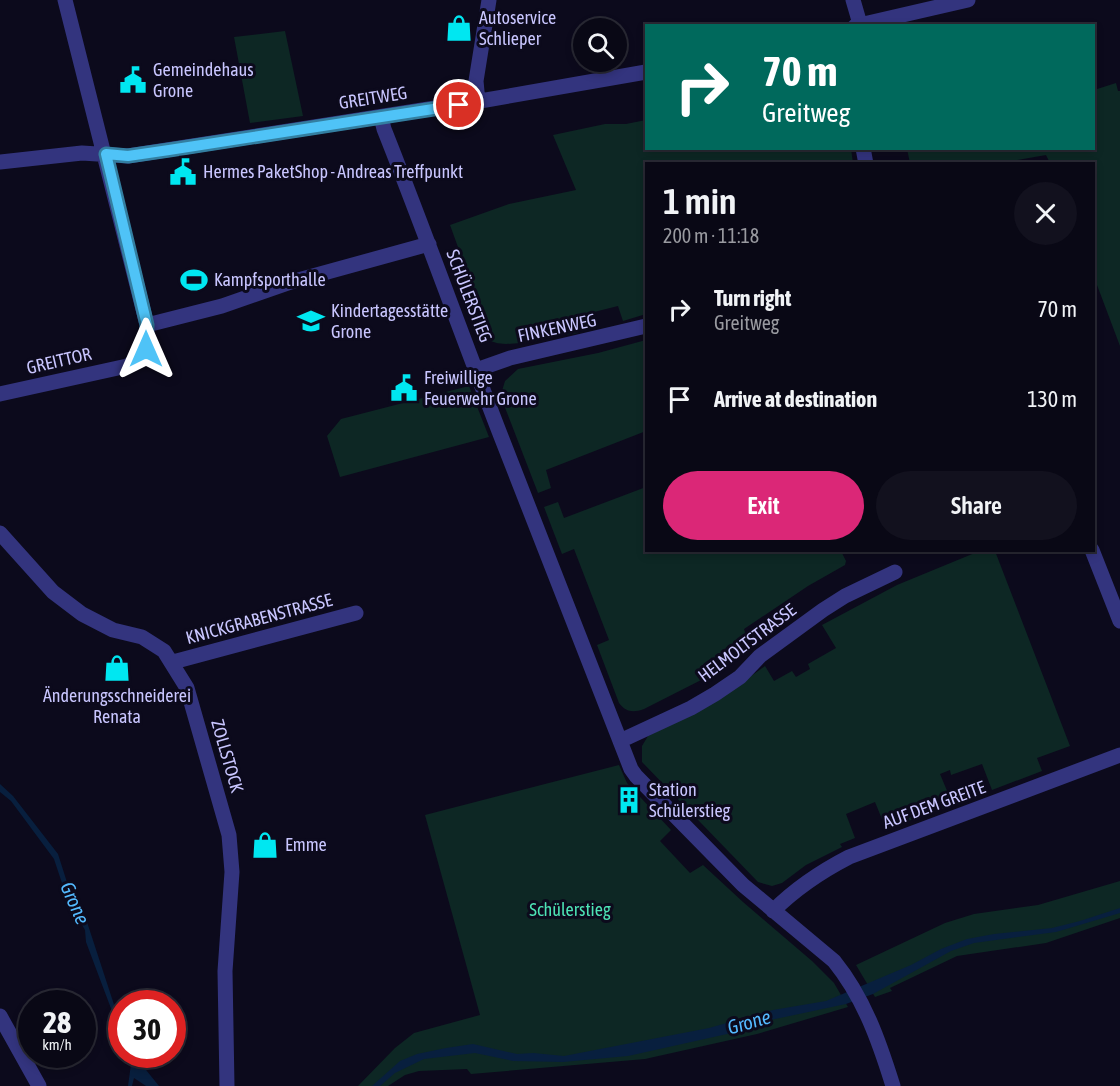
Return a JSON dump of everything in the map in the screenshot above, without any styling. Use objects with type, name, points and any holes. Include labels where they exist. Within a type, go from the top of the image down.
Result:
[{"type":"street","points":[[65,0],[106,154],[147,333],[291,282],[429,244]]},
{"type":"street","points":[[478,102],[476,81],[489,0]]},
{"type":"street","points":[[853,0],[857,24]]},
{"type":"street","points":[[861,24],[942,3],[968,0]]},
{"type":"street","name":"GREITWEG","points":[[0,162],[82,153],[128,156],[478,102],[645,72]]},
{"type":"street","name":"SCHÜLERSTIEG","points":[[381,117],[583,650],[636,776],[743,885],[834,961],[861,1001],[893,1086]]},
{"type":"street","name":"FINKENWEG","points":[[476,370],[510,358],[645,326]]},
{"type":"street","name":"GREITTOR","points":[[0,394],[127,366],[139,359],[146,349],[147,333]]},
{"type":"street","name":"ZOLLSTOCK","points":[[0,532],[53,592],[82,614],[113,630],[156,644],[173,662],[188,688],[229,835],[232,872],[225,971],[227,1086]]},
{"type":"street","points":[[1093,552],[1120,621]]},
{"type":"street","name":"HELMOLTSTRASSE","points":[[620,741],[714,694],[740,677],[760,656],[823,610],[845,596],[895,572]]},
{"type":"street","name":"KNICKGRABENSTRASSE","points":[[173,662],[356,613]]},
{"type":"street","name":"AUF DEM GREITE","points":[[773,911],[791,892],[818,873],[849,857],[1120,755]]},
{"type":"street","points":[[0,1016],[39,1086]]},
{"type":"green space","points":[[285,31],[303,116],[250,123],[234,37]]},
{"type":"green space","points":[[1116,83],[1120,91],[1120,346],[1095,280],[1095,162],[1050,162],[1046,155],[1006,162],[910,162],[907,150],[1095,150],[1095,90]]},
{"type":"green space","points":[[645,120],[645,150],[851,150],[853,162],[645,162],[645,314],[623,321],[618,306],[574,317],[578,333],[564,335],[561,321],[535,326],[537,341],[504,344],[488,339],[482,334],[469,312],[480,308],[450,225],[509,204],[576,190],[553,135],[605,124],[626,124]]},
{"type":"green space","points":[[645,340],[645,431],[546,470],[551,488],[538,493],[504,405],[502,391],[505,381],[518,369],[598,353]]},
{"type":"green space","points":[[469,386],[489,437],[340,477],[327,436],[341,419]]},
{"type":"green space","points":[[645,487],[645,552],[842,552],[846,561],[845,565],[808,586],[744,629],[747,639],[733,645],[727,651],[731,661],[711,675],[644,709],[633,711],[627,710],[619,703],[597,645],[609,640],[574,549],[562,554],[544,507],[558,502],[564,518]]},
{"type":"green space","points":[[977,552],[995,552],[1070,746],[1037,758],[1042,771],[992,790],[982,764],[951,775],[950,770],[940,774],[953,805],[886,829],[875,802],[846,814],[855,838],[840,844],[842,847],[806,865],[782,883],[772,886],[758,882],[642,762],[642,746],[648,736],[723,696],[765,666],[774,681],[792,671],[796,677],[810,669],[808,664],[836,648],[822,625],[897,585]]},
{"type":"green space","name":"Schülerstieg","points":[[619,765],[627,783],[671,830],[660,841],[690,873],[703,865],[812,961],[834,983],[848,1007],[757,1034],[645,1059],[471,1074],[467,1069],[419,1071],[405,1075],[388,1086],[358,1086],[395,1048],[414,1033],[480,1015],[425,815]]},
{"type":"green space","points":[[1120,881],[1120,918],[1046,943],[957,956],[890,988],[892,991],[875,997],[856,965],[945,923],[974,914],[1038,905]]},
{"type":"water","name":"Grone","points":[[0,784],[13,796],[58,854],[72,898],[87,922],[109,990],[108,1000],[86,942],[85,930],[68,901],[54,859],[11,801],[0,792]]},
{"type":"water","name":"Grone","points":[[1120,908],[1120,913],[1056,932],[974,943],[951,951],[873,994],[846,1004],[752,1024],[727,1034],[628,1056],[563,1062],[513,1061],[475,1053],[424,1059],[395,1073],[380,1086],[372,1086],[400,1061],[417,1054],[446,1048],[473,1044],[517,1054],[564,1056],[709,1028],[773,1010],[826,1001],[967,939],[1052,928]]},
{"type":"water","points":[[130,1068],[144,1068],[159,1086],[146,1086],[134,1078],[132,1086],[128,1086]]},
{"type":"place","name":"Autoservice Schlieper","points":[[459,28]]},
{"type":"place","name":"Gemeindehaus Grone","points":[[133,80]]},
{"type":"place","name":"Hermes PaketShop - Andreas Treffpunkt","points":[[183,172]]},
{"type":"place","name":"Kampfsporthalle","points":[[194,280]]},
{"type":"place","name":"Kindertagesstätte Grone","points":[[311,321]]},
{"type":"place","name":"Freiwillige Feuerwehr Grone","points":[[404,388]]},
{"type":"place","name":"Änderungsschneiderei Renata","points":[[117,668]]},
{"type":"place","name":"Station Schülerstieg","points":[[629,800]]},
{"type":"place","name":"Emme","points":[[265,845]]},
{"type":"route","points":[[146,349],[147,325],[106,154],[128,156],[459,105]]}]
